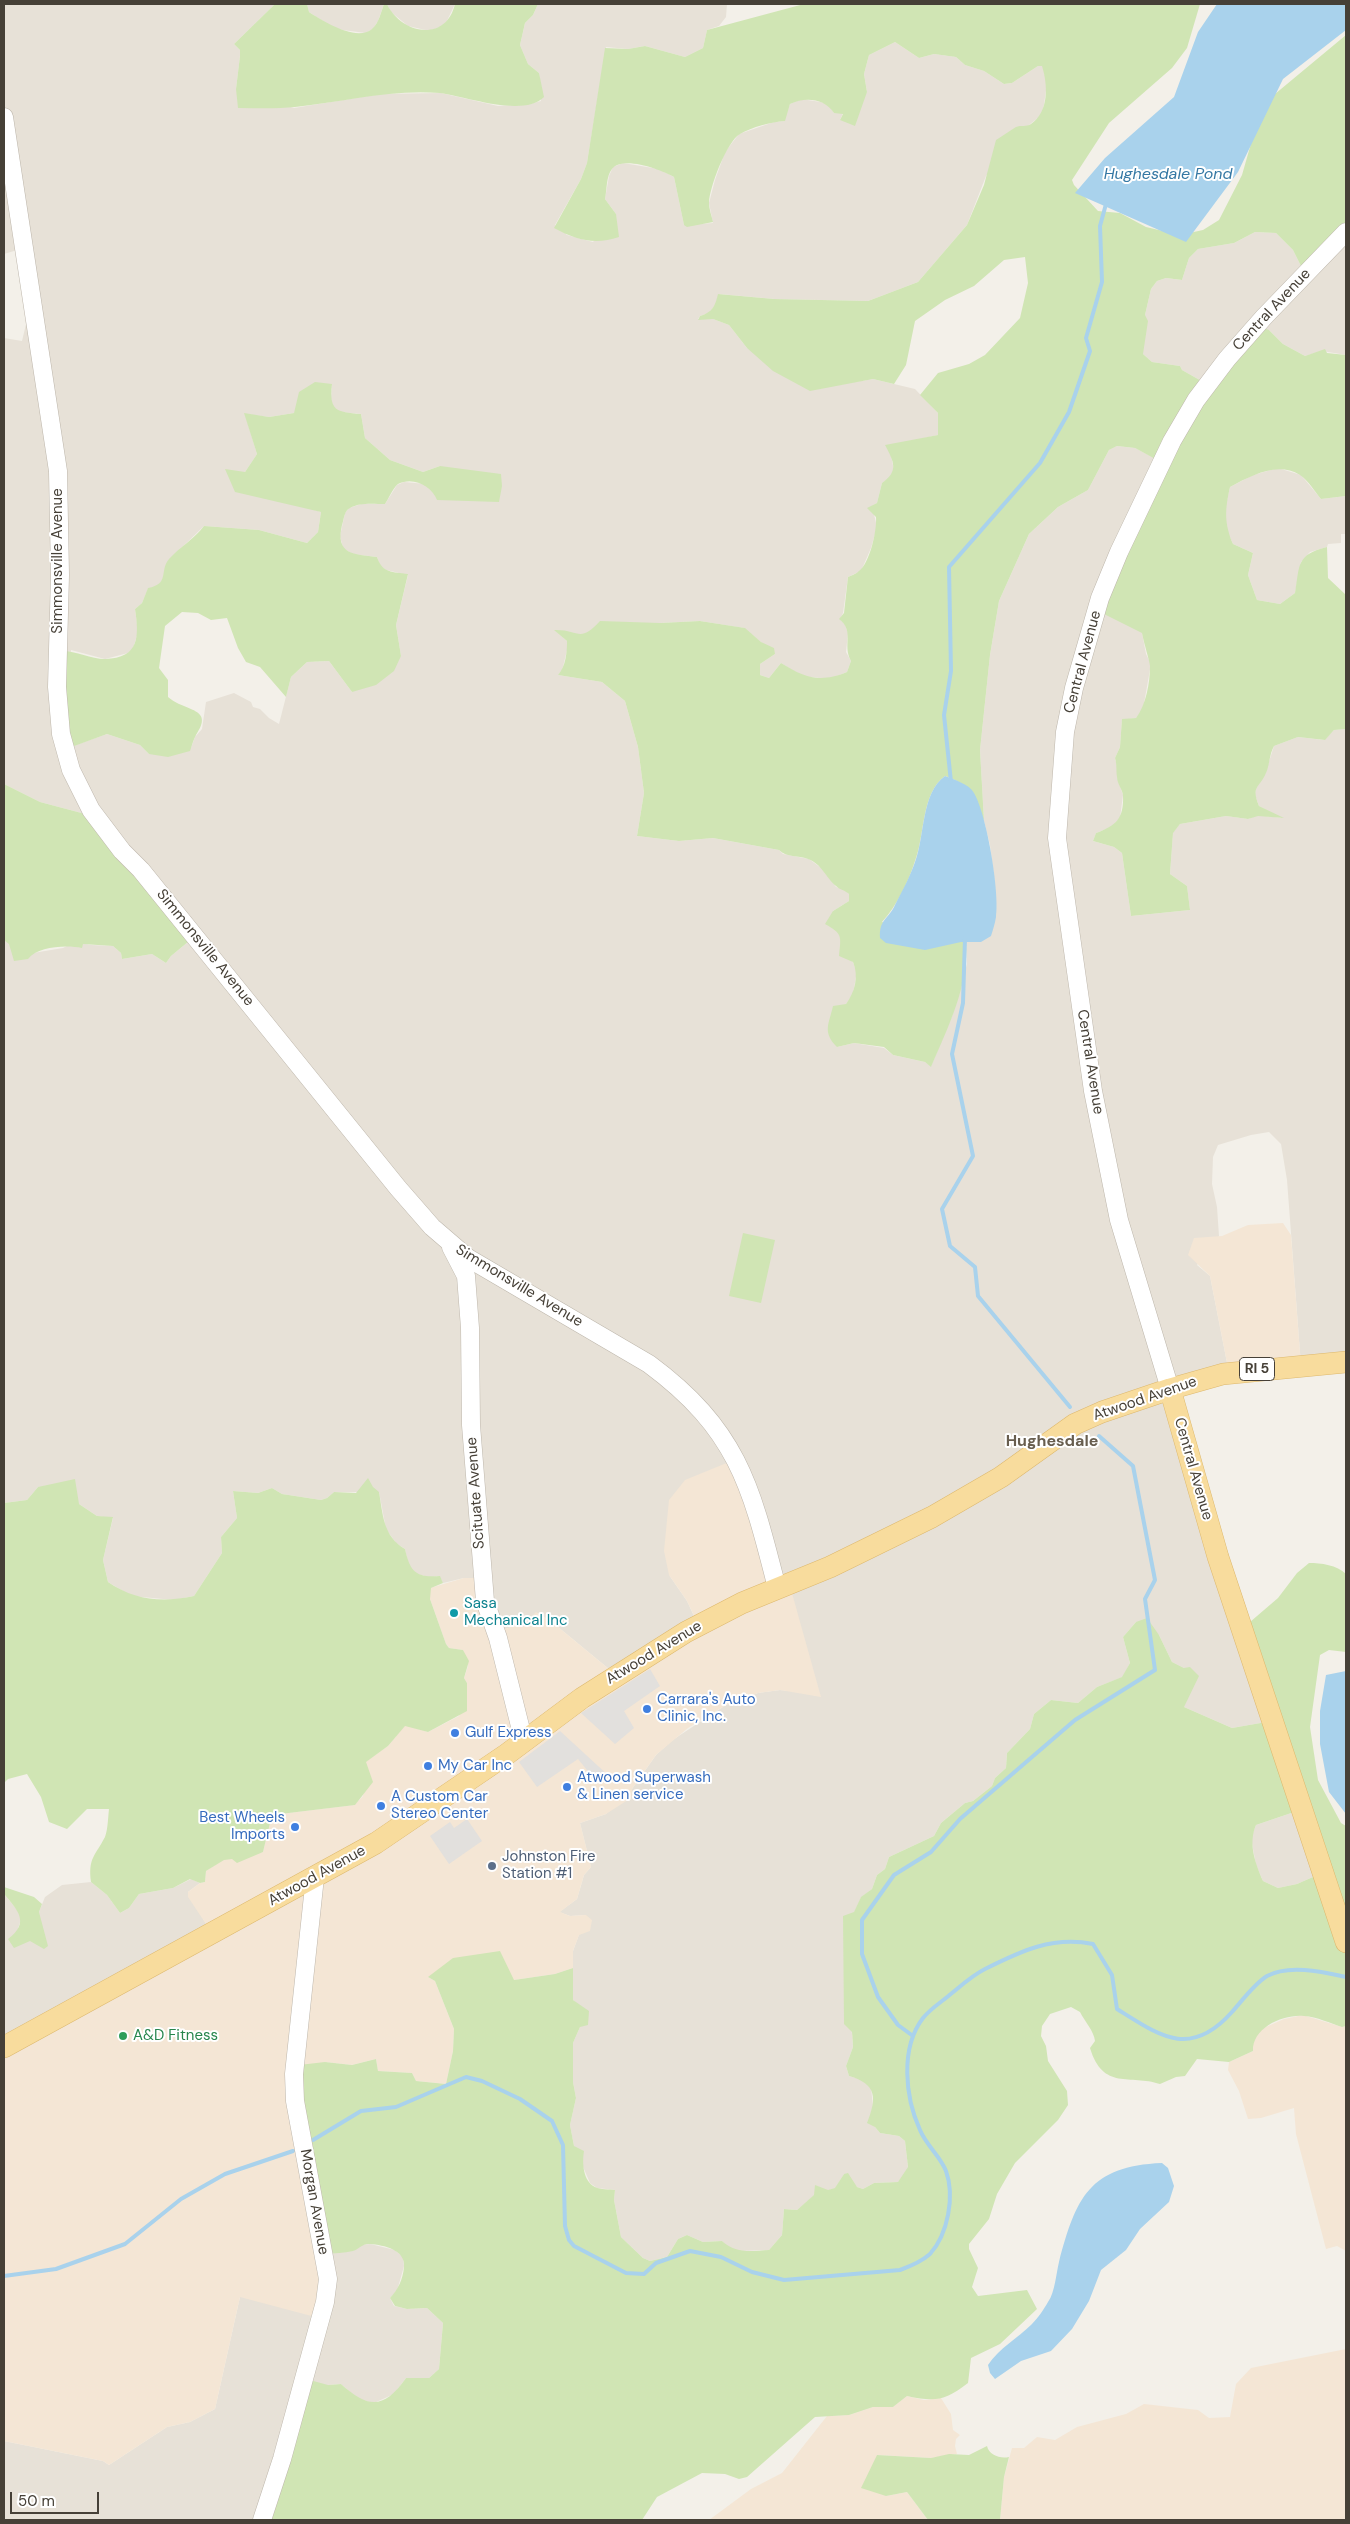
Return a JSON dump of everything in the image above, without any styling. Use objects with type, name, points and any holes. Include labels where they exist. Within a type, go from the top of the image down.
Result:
[{"type":"main road","name":"Atwood Avenue","points":[[4,2047],[376,1843],[524,1742],[589,1693],[686,1632],[777,1588],[830,1567],[932,1517],[1001,1477],[1075,1424],[1102,1412],[1170,1389],[1236,1372],[1346,1362]]},
{"type":"main road","name":"Central Avenue","points":[[1170,1389],[1218,1557],[1346,1942]]},
{"type":"street","name":"Simmonsville Avenue","points":[[4,117],[58,471],[60,575],[57,687],[61,734],[71,770],[105,831],[141,870],[398,1188],[432,1227],[449,1243],[501,1278],[650,1364],[674,1382],[697,1404],[725,1440],[744,1475],[762,1529],[777,1588]]},
{"type":"street","name":"Central Avenue","points":[[1170,1389],[1119,1220],[1093,1091],[1057,838],[1065,732],[1074,688],[1100,598],[1119,552],[1172,441],[1196,400],[1227,359],[1346,232]]},
{"type":"street","name":"Scituate Avenue","points":[[449,1243],[466,1276],[470,1328],[471,1425],[485,1601],[498,1638],[524,1742]]},
{"type":"street","name":"Morgan Avenue","points":[[262,2520],[282,2459],[325,2302],[328,2279],[295,2101],[294,2074],[315,1877]]},
{"type":"shaded area","points":[[4,4],[275,4],[234,44],[240,50],[236,89],[294,108],[380,94],[441,93],[498,106],[529,104],[541,101],[539,73],[528,64],[520,45],[525,23],[533,15],[538,4],[727,4],[726,17],[719,26],[707,30],[703,48],[685,57],[645,46],[628,49],[606,47],[587,163],[581,179],[555,225],[567,235],[593,242],[616,214],[605,199],[609,176],[613,167],[623,163],[659,169],[674,177],[684,225],[713,223],[709,203],[715,180],[725,152],[739,134],[774,122],[784,121],[790,104],[801,99],[829,105],[834,113],[843,113],[840,120],[867,92],[864,74],[869,55],[895,42],[919,58],[934,54],[956,57],[965,65],[984,71],[1004,84],[1012,83],[1038,66],[1043,66],[1047,84],[1043,111],[986,176],[967,225],[918,282],[868,301],[774,299],[719,294],[715,306],[709,313],[700,316],[698,319],[713,319],[729,325],[747,348],[842,384],[873,379],[915,389],[938,413],[938,435],[916,440],[891,455],[894,471],[892,476],[882,483],[877,503],[872,506],[877,527],[871,548],[861,571],[848,577],[843,613],[840,619],[845,624],[848,633],[846,652],[851,661],[847,672],[830,679],[801,676],[781,663],[769,678],[760,675],[760,664],[775,654],[744,628],[700,621],[660,623],[579,635],[555,630],[567,641],[562,671],[558,675],[602,682],[625,701],[638,747],[644,793],[637,836],[679,841],[713,838],[779,850],[783,854],[809,859],[824,870],[836,887],[845,889],[849,894],[849,901],[833,911],[838,931],[857,971],[853,994],[846,1004],[837,1047],[854,1043],[884,1048],[893,1055],[925,1062],[931,1066],[952,1016],[967,964],[966,942],[981,942],[995,885],[990,845],[984,821],[980,750],[990,655],[999,601],[1029,534],[1058,507],[1088,490],[1109,450],[1117,446],[1135,448],[1160,461],[1142,633],[1146,654],[1151,664],[1143,709],[1136,718],[1122,720],[1120,747],[1115,758],[1117,777],[1123,795],[1120,818],[1112,827],[1096,833],[1093,841],[1114,847],[1122,853],[1131,916],[1190,910],[1187,886],[1170,874],[1173,832],[1180,824],[1226,816],[1248,819],[1258,815],[1282,818],[1259,806],[1255,795],[1256,785],[1265,774],[1274,746],[1298,737],[1324,740],[1334,730],[1346,729],[1346,1362],[1301,1366],[1287,1180],[1281,1144],[1269,1132],[1251,1135],[1218,1145],[1213,1157],[1212,1184],[1217,1207],[1219,1236],[1197,1265],[1210,1276],[1229,1373],[1171,1390],[1272,1721],[1232,1728],[1184,1707],[1184,1668],[1172,1662],[1159,1635],[1136,1622],[1123,1637],[1130,1663],[1123,1677],[1097,1687],[1078,1703],[1051,1700],[1034,1714],[1030,1729],[1007,1753],[1006,1768],[995,1778],[992,1786],[973,1801],[965,1803],[941,1823],[934,1836],[889,1857],[885,1869],[877,1875],[872,1889],[861,1898],[854,1913],[843,1917],[853,2047],[846,2066],[849,2076],[863,2080],[871,2087],[875,2127],[880,2133],[899,2136],[905,2141],[908,2167],[906,2174],[898,2182],[874,2183],[863,2189],[857,2187],[844,2174],[836,2188],[815,2195],[797,2210],[784,2209],[782,2235],[769,2250],[739,2251],[730,2249],[722,2241],[703,2242],[687,2235],[678,2239],[667,2257],[650,2261],[643,2258],[621,2237],[614,2200],[615,2190],[597,2188],[590,2183],[574,2146],[570,2125],[576,2098],[573,2082],[573,2043],[580,2027],[576,2003],[573,2000],[573,1951],[586,1915],[570,1916],[559,1912],[577,1899],[584,1875],[591,1867],[580,1823],[606,1814],[632,1789],[656,1755],[671,1741],[726,1705],[758,1693],[780,1690],[808,1693],[816,1696],[669,1575],[687,1601],[698,1625],[615,1674],[552,1622],[537,1613],[527,1621],[500,1631],[464,1578],[443,1583],[439,1576],[429,1577],[417,1574],[409,1567],[405,1549],[396,1543],[386,1529],[379,1492],[334,1492],[321,1500],[282,1494],[272,1488],[258,1493],[233,1491],[237,1518],[221,1537],[222,1553],[194,1596],[174,1600],[131,1596],[108,1582],[103,1560],[113,1518],[97,1516],[79,1504],[38,1487],[27,1500],[4,1503],[4,940],[33,953],[63,948],[74,942],[113,946],[121,953],[122,959],[152,954],[166,963],[171,956],[194,937],[89,815],[40,802],[4,784],[4,338],[22,341],[28,316],[24,248],[4,254]],"holes":[[[332,384],[331,398],[333,407],[340,412],[361,414],[365,438],[390,460],[423,472],[440,466],[434,490],[426,484],[404,482],[397,485],[385,504],[361,504],[349,508],[345,513],[340,536],[343,548],[352,554],[377,557],[380,566],[386,570],[408,575],[396,625],[401,656],[352,692],[329,661],[307,662],[291,677],[279,724],[260,709],[253,707],[251,702],[234,693],[206,702],[202,729],[195,737],[191,748],[149,754],[140,745],[107,734],[67,748],[71,650],[105,659],[128,653],[133,649],[138,632],[135,609],[142,603],[148,589],[156,587],[163,581],[168,561],[204,526],[259,530],[307,543],[318,532],[321,512],[302,506],[245,472],[257,454],[245,414],[269,417],[294,413]]]},
{"type":"shaded area","points":[[307,4],[384,4],[378,21],[373,29],[366,33],[335,29],[309,12]]},
{"type":"shaded area","points":[[387,4],[455,4],[445,25],[430,31],[408,26],[391,12]]},
{"type":"shaded area","points":[[1255,232],[1276,233],[1293,250],[1301,266],[1346,235],[1346,355],[1322,351],[1305,356],[1283,344],[1269,330],[1205,383],[1182,370],[1180,366],[1152,362],[1143,354],[1143,347],[1145,315],[1151,289],[1157,281],[1166,278],[1182,280],[1189,258],[1198,249],[1234,243]]},
{"type":"shaded area","points":[[1278,468],[1301,475],[1321,499],[1346,496],[1346,534],[1341,534],[1341,543],[1328,544],[1327,547],[1310,552],[1301,562],[1295,593],[1280,604],[1257,600],[1248,575],[1253,553],[1233,544],[1227,531],[1224,513],[1230,487],[1253,475]]},
{"type":"shaded area","points":[[1283,1223],[1291,1235],[1301,1366],[1229,1373],[1210,1276],[1188,1255],[1194,1238],[1222,1236],[1248,1225]]},
{"type":"shaded area","points":[[734,1460],[779,1588],[790,1586],[821,1697],[780,1690],[758,1693],[726,1705],[688,1728],[656,1755],[632,1789],[631,1798],[606,1814],[580,1823],[591,1867],[584,1875],[577,1899],[560,1912],[570,1916],[586,1915],[592,1920],[590,1931],[579,1935],[573,1951],[573,1968],[555,1974],[514,1980],[428,1977],[435,1981],[454,2029],[453,2051],[446,2084],[416,2081],[412,2073],[378,2071],[376,2059],[352,2065],[325,2062],[324,2251],[319,2318],[240,2297],[215,2409],[190,2422],[167,2427],[109,2465],[103,2461],[4,2441],[4,2049],[212,1933],[188,1897],[188,1892],[200,1883],[205,1882],[206,1871],[224,1859],[263,1852],[272,1815],[354,1805],[363,1796],[365,1762],[388,1746],[405,1725],[428,1732],[459,1716],[467,1683],[464,1678],[468,1666],[463,1650],[449,1648],[446,1644],[430,1599],[430,1588],[464,1578],[482,1578],[500,1631],[527,1621],[536,1612],[552,1622],[615,1674],[698,1624],[687,1601],[669,1575],[664,1551],[669,1500],[685,1480]]},
{"type":"shaded area","points":[[650,1669],[660,1686],[624,1711],[634,1728],[615,1744],[581,1713]]},
{"type":"shaded area","points":[[560,1731],[610,1777],[596,1781],[578,1759],[537,1787],[519,1762]]},
{"type":"shaded area","points":[[1300,1810],[1322,1873],[1297,1884],[1278,1888],[1263,1881],[1256,1865],[1251,1838],[1256,1825]]},
{"type":"shaded area","points":[[467,1819],[482,1841],[449,1864],[430,1836],[450,1822],[454,1828]]},
{"type":"shaded area","points":[[191,1879],[200,1883],[188,1892],[212,1934],[4,2049],[4,1894],[19,1912],[21,1919],[17,1932],[42,1946],[39,1912],[45,1897],[62,1885],[91,1882],[107,1895],[120,1913],[129,1908],[139,1894],[173,1888]]},
{"type":"shaded area","points":[[1303,2015],[1342,2027],[1346,2026],[1346,2251],[1337,2246],[1326,2249],[1296,2134],[1294,2108],[1261,2118],[1248,2119],[1239,2091],[1228,2070],[1229,2062],[1253,2051],[1252,2044],[1259,2030],[1284,2019]]},
{"type":"shaded area","points":[[370,2244],[395,2250],[403,2257],[404,2266],[397,2291],[390,2298],[394,2306],[407,2309],[427,2308],[443,2323],[439,2369],[429,2378],[406,2378],[394,2394],[374,2403],[358,2399],[341,2384],[328,2385],[263,2520],[4,2520],[4,2441],[103,2461],[109,2465],[167,2427],[190,2422],[215,2409],[240,2297],[326,2254],[354,2250],[361,2245]]},
{"type":"shaded area","points":[[1346,2349],[1346,2520],[1000,2520],[1004,2477],[1012,2448],[1024,2448],[1037,2437],[1055,2440],[1077,2427],[1126,2414],[1144,2404],[1198,2410],[1209,2418],[1230,2417],[1236,2384],[1251,2368]]},
{"type":"shaded area","points":[[907,2396],[924,2400],[941,2398],[951,2414],[953,2430],[960,2435],[956,2439],[957,2454],[931,2458],[877,2455],[886,2496],[907,2492],[928,2520],[709,2520],[751,2489],[782,2473],[827,2416],[849,2415],[873,2407],[893,2407]]},
{"type":"green space","points":[[275,4],[307,4],[309,12],[322,20],[340,29],[357,33],[365,32],[374,27],[384,4],[387,4],[402,22],[423,30],[443,25],[450,16],[455,4],[538,4],[533,15],[525,23],[520,45],[528,64],[539,73],[544,97],[535,103],[522,106],[508,106],[440,93],[421,92],[295,107],[238,108],[236,89],[240,50],[234,44]]},
{"type":"green space","points":[[804,4],[1200,4],[1187,48],[1172,68],[1109,123],[1072,180],[1074,185],[1098,211],[1120,213],[1146,227],[1180,235],[1203,230],[1219,220],[1242,175],[1260,112],[1275,94],[1346,35],[1346,235],[1311,270],[1301,266],[1293,250],[1276,233],[1255,232],[1234,243],[1198,249],[1189,258],[1182,280],[1166,278],[1157,281],[1151,289],[1145,315],[1148,321],[1143,354],[1152,362],[1180,366],[1182,370],[1205,383],[1258,326],[1269,330],[1283,344],[1305,356],[1325,349],[1327,353],[1346,355],[1346,496],[1321,499],[1309,483],[1300,475],[1282,469],[1273,470],[1255,475],[1230,487],[1226,516],[1233,544],[1253,553],[1248,575],[1257,600],[1280,604],[1295,593],[1301,562],[1310,553],[1327,547],[1328,578],[1346,595],[1346,729],[1334,730],[1325,740],[1298,737],[1274,746],[1267,770],[1257,788],[1256,794],[1259,806],[1284,818],[1258,816],[1248,819],[1226,816],[1180,824],[1173,833],[1170,874],[1187,886],[1190,910],[1131,916],[1122,853],[1114,847],[1093,841],[1096,833],[1114,824],[1122,810],[1123,794],[1117,780],[1115,758],[1120,747],[1122,719],[1136,718],[1139,713],[1147,694],[1150,666],[1142,633],[1098,611],[1159,461],[1135,448],[1117,446],[1109,450],[1088,490],[1058,507],[1029,534],[999,601],[990,655],[980,750],[984,821],[972,792],[962,784],[945,776],[937,784],[928,804],[918,851],[909,877],[902,893],[882,922],[966,942],[966,958],[961,990],[931,1067],[925,1062],[893,1055],[884,1047],[854,1043],[837,1047],[829,1037],[828,1028],[833,1006],[846,1004],[854,989],[856,973],[853,962],[839,956],[840,940],[838,933],[825,924],[833,911],[849,901],[849,894],[836,886],[813,861],[782,853],[779,850],[713,838],[679,841],[637,836],[644,793],[638,747],[625,701],[602,682],[558,675],[564,663],[567,641],[554,630],[583,634],[600,621],[660,623],[700,621],[745,628],[761,642],[774,648],[775,654],[760,664],[760,675],[769,678],[781,663],[813,677],[829,677],[847,672],[851,661],[847,633],[844,624],[839,619],[844,613],[848,577],[857,573],[863,567],[872,546],[876,517],[867,508],[877,503],[882,483],[893,470],[891,456],[885,445],[938,435],[938,413],[920,395],[938,373],[969,364],[985,355],[1020,318],[1028,283],[1025,257],[1004,260],[974,286],[945,300],[915,321],[906,365],[894,384],[873,379],[810,391],[773,371],[747,348],[729,325],[713,319],[698,320],[700,316],[708,313],[713,308],[718,294],[774,299],[868,301],[918,282],[967,225],[984,185],[996,140],[1016,127],[1031,124],[1041,113],[1046,98],[1042,66],[1038,66],[1012,83],[1004,84],[984,71],[965,65],[956,57],[934,54],[919,58],[895,42],[869,55],[864,74],[867,92],[855,126],[840,120],[843,114],[834,113],[825,104],[814,100],[802,100],[790,104],[785,121],[756,127],[745,131],[735,138],[724,155],[712,187],[709,203],[713,222],[687,227],[684,225],[674,177],[643,165],[625,163],[617,165],[610,172],[605,199],[616,214],[619,237],[602,241],[586,240],[570,236],[554,228],[581,179],[587,163],[605,48],[628,49],[645,46],[685,57],[703,48],[707,30]]},
{"type":"green space","points":[[315,382],[332,384],[333,405],[340,411],[361,414],[365,438],[390,460],[423,472],[440,466],[501,474],[502,486],[499,502],[437,500],[431,490],[421,484],[410,481],[398,484],[385,504],[358,505],[348,509],[345,513],[341,535],[341,542],[344,548],[361,555],[377,557],[382,566],[389,571],[408,574],[396,625],[401,656],[394,671],[376,685],[352,692],[329,661],[307,662],[291,677],[286,697],[260,667],[246,662],[238,648],[227,618],[211,620],[198,613],[182,612],[165,626],[159,668],[168,680],[168,697],[196,711],[202,719],[201,726],[190,751],[168,757],[149,754],[140,745],[107,734],[66,749],[59,651],[105,659],[117,658],[131,650],[135,644],[137,628],[135,609],[142,603],[148,588],[155,586],[162,580],[169,559],[204,526],[259,530],[307,543],[318,532],[321,512],[235,492],[225,469],[245,472],[257,454],[244,413],[269,417],[294,413],[299,392]]},
{"type":"green space","points":[[4,784],[40,802],[89,815],[194,937],[171,956],[166,963],[152,954],[122,959],[121,953],[113,946],[83,944],[82,948],[53,947],[39,951],[28,959],[14,961],[9,944],[4,940]]},
{"type":"green space","points":[[743,1233],[775,1240],[761,1303],[729,1296]]},
{"type":"green space","points":[[368,1478],[373,1487],[379,1492],[383,1517],[388,1531],[392,1538],[405,1549],[412,1568],[425,1576],[440,1576],[443,1583],[431,1588],[430,1599],[446,1644],[449,1648],[463,1650],[469,1661],[464,1678],[467,1683],[467,1711],[428,1732],[405,1726],[388,1746],[366,1762],[373,1782],[355,1805],[272,1815],[263,1852],[237,1863],[232,1859],[224,1860],[206,1871],[205,1882],[200,1883],[190,1879],[173,1888],[139,1894],[129,1908],[120,1913],[107,1895],[91,1882],[90,1874],[91,1862],[105,1837],[109,1809],[87,1809],[67,1829],[49,1822],[41,1797],[27,1774],[8,1779],[4,1783],[4,1503],[27,1500],[38,1487],[75,1479],[79,1504],[97,1516],[113,1517],[103,1560],[108,1582],[128,1593],[138,1596],[171,1599],[194,1596],[222,1553],[221,1537],[237,1518],[233,1491],[258,1493],[272,1488],[282,1494],[321,1500],[334,1492],[356,1493]]},
{"type":"green space","points":[[1309,1563],[1324,1564],[1346,1574],[1346,1652],[1329,1650],[1320,1655],[1310,1727],[1318,1780],[1341,1823],[1346,1826],[1346,2026],[1342,2027],[1309,2017],[1287,2017],[1263,2029],[1254,2043],[1253,2051],[1229,2062],[1197,2059],[1185,2076],[1176,2077],[1160,2084],[1110,2076],[1102,2070],[1096,2061],[1090,2048],[1095,2041],[1094,2037],[1080,2012],[1071,2007],[1050,2014],[1042,2026],[1041,2036],[1046,2046],[1048,2061],[1067,2091],[1068,2105],[1058,2120],[1015,2163],[997,2194],[989,2219],[969,2244],[969,2249],[978,2268],[972,2287],[978,2296],[1027,2290],[1037,2309],[1000,2344],[971,2358],[968,2383],[946,2397],[925,2399],[907,2396],[893,2407],[873,2407],[849,2415],[815,2417],[747,2477],[739,2479],[725,2474],[702,2473],[657,2497],[642,2520],[263,2520],[306,2379],[328,2385],[341,2384],[360,2398],[368,2401],[376,2402],[383,2400],[390,2396],[406,2378],[429,2378],[439,2369],[443,2323],[427,2308],[407,2309],[395,2306],[390,2298],[400,2284],[403,2276],[404,2261],[402,2256],[393,2250],[368,2244],[353,2251],[326,2254],[299,2065],[325,2062],[352,2065],[376,2059],[378,2071],[412,2073],[416,2081],[446,2084],[453,2051],[454,2029],[435,1981],[428,1977],[453,1958],[500,1951],[514,1980],[555,1974],[573,1968],[573,2000],[589,2011],[588,2025],[580,2027],[573,2043],[573,2082],[576,2098],[570,2125],[574,2146],[584,2151],[583,2166],[588,2181],[597,2188],[615,2190],[614,2200],[621,2237],[643,2258],[650,2261],[667,2257],[678,2239],[687,2235],[703,2242],[722,2241],[738,2250],[769,2250],[782,2235],[784,2209],[797,2210],[814,2195],[815,2185],[828,2190],[835,2188],[844,2174],[848,2173],[857,2187],[863,2189],[874,2183],[898,2182],[908,2167],[905,2141],[899,2136],[880,2133],[875,2127],[867,2123],[872,2106],[872,2093],[865,2083],[849,2076],[846,2066],[853,2047],[852,2032],[844,2024],[843,1916],[854,1912],[861,1897],[872,1889],[877,1875],[885,1869],[889,1857],[934,1836],[941,1823],[965,1803],[973,1801],[992,1786],[995,1778],[1006,1768],[1007,1753],[1030,1729],[1034,1714],[1051,1700],[1078,1703],[1097,1687],[1122,1677],[1130,1663],[1123,1637],[1136,1622],[1147,1618],[1159,1635],[1172,1662],[1184,1668],[1190,1667],[1199,1676],[1184,1707],[1232,1728],[1272,1721],[1250,1622],[1278,1598],[1297,1573]],"holes":[[[1300,1810],[1322,1873],[1297,1884],[1278,1888],[1263,1881],[1255,1860],[1253,1846],[1256,1825]]]},
{"type":"green space","points":[[4,1887],[34,1897],[42,1904],[39,1912],[48,1946],[44,1949],[30,1941],[14,1948],[8,1939],[19,1927],[20,1916],[4,1894]]},
{"type":"green space","points":[[987,2446],[995,2456],[1009,2457],[1004,2477],[1000,2520],[928,2520],[907,2492],[886,2496],[861,2488],[877,2455],[931,2458],[949,2454],[969,2455]]},
{"type":"water","name":"Hughesdale Pond","points":[[1217,4],[1346,4],[1346,30],[1283,79],[1238,172],[1186,242],[1075,193],[1105,158],[1174,97],[1198,32]]},
{"type":"water","points":[[945,776],[969,787],[979,804],[988,836],[996,891],[996,917],[991,936],[981,942],[961,942],[925,950],[886,943],[880,938],[881,927],[911,873],[918,852],[928,804],[937,784]]},
{"type":"water","points":[[1346,1671],[1346,1814],[1329,1792],[1320,1744],[1320,1711],[1326,1675]]},
{"type":"water","points":[[1162,2163],[1168,2168],[1174,2186],[1169,2202],[1140,2229],[1126,2250],[1101,2270],[1089,2301],[1072,2329],[1051,2351],[1021,2361],[995,2379],[990,2373],[988,2365],[992,2359],[1034,2322],[1050,2298],[1065,2239],[1072,2220],[1080,2203],[1090,2190],[1102,2179],[1118,2171],[1137,2165]]},
{"type":"waterway","points":[[951,782],[944,715],[951,671],[949,567],[1040,463],[1069,412],[1090,351],[1086,338],[1102,282],[1100,226],[1106,204]]},
{"type":"waterway","points":[[965,938],[963,1003],[952,1054],[973,1156],[942,1209],[950,1246],[975,1267],[978,1296],[1070,1407]]},
{"type":"waterway","points":[[913,2036],[898,2025],[878,1997],[862,1954],[862,1920],[894,1875],[931,1852],[960,1819],[1075,1720],[1155,1670],[1145,1599],[1155,1580],[1133,1466],[1099,1436]]},
{"type":"waterway","points":[[313,2140],[361,2111],[396,2107],[466,2077],[482,2081],[520,2099],[552,2121],[563,2145],[565,2226],[569,2240],[574,2246],[626,2273],[644,2274],[656,2263],[690,2251],[721,2257],[752,2272],[784,2280],[900,2270],[923,2259],[936,2246],[945,2226],[950,2203],[949,2181],[946,2171],[926,2141],[911,2103],[907,2073],[911,2044],[916,2030],[926,2014],[976,1974],[1011,1956],[1037,1947],[1064,1942],[1093,1944],[1112,1975],[1117,2009],[1161,2034],[1188,2039],[1202,2035],[1217,2026],[1257,1983],[1276,1972],[1306,1970],[1346,1977]]},
{"type":"waterway","points":[[4,2276],[56,2269],[125,2244],[181,2199],[225,2174],[293,2151]]},
{"type":"place","name":"Sasa Mechanical Inc","points":[[454,1613]]},
{"type":"place","name":"Carrara's Auto Clinic, Inc.","points":[[647,1709]]},
{"type":"place","name":"Gulf Express","points":[[455,1733]]},
{"type":"place","name":"My Car Inc","points":[[428,1766]]},
{"type":"place","name":"Atwood Superwash & Linen service","points":[[567,1787]]},
{"type":"place","name":"A Custom Car Stereo Center","points":[[381,1806]]},
{"type":"place","name":"Best Wheels Imports","points":[[295,1827]]},
{"type":"place","name":"Johnston Fire Station #1","points":[[492,1866]]},
{"type":"place","name":"A&D Fitness","points":[[123,2036]]},
{"type":"district","name":"Hughesdale","points":[[1052,1442]]}]
